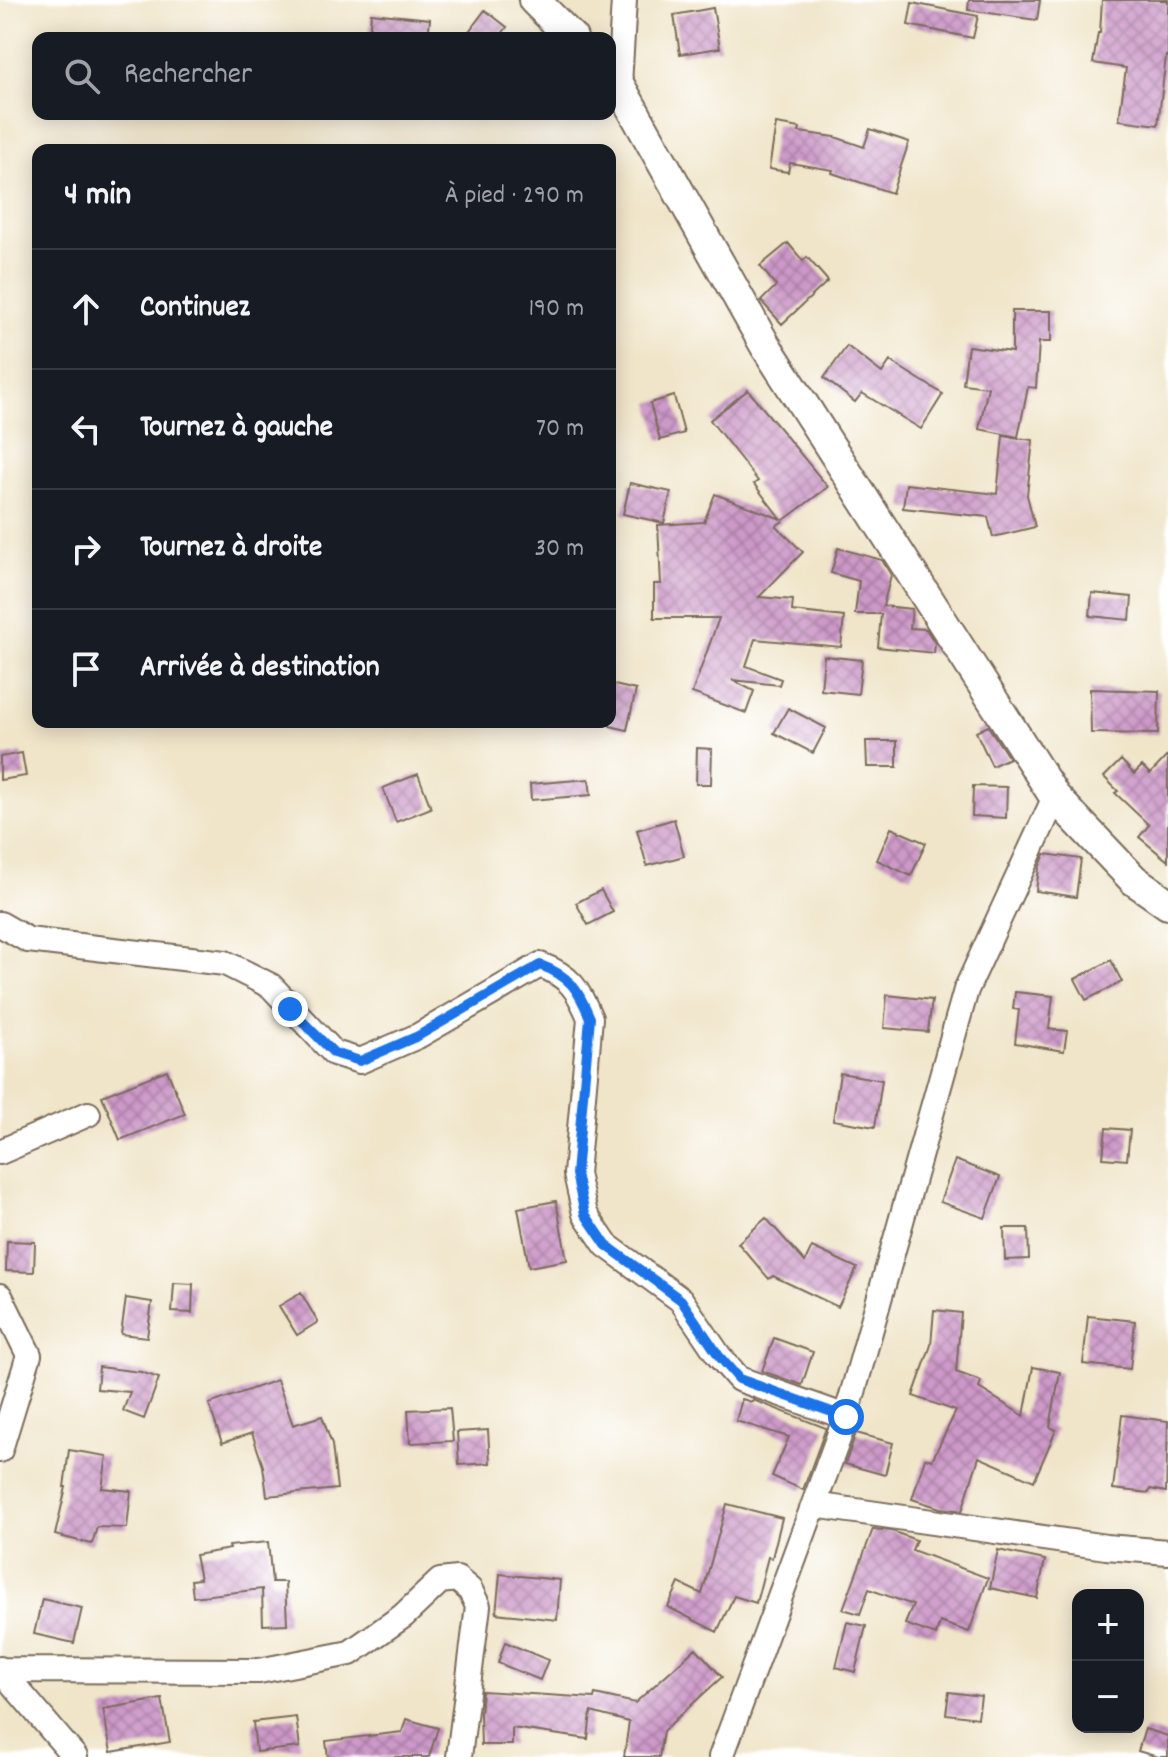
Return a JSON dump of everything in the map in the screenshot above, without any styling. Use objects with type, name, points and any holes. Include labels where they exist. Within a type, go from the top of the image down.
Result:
[{"type":"street","points":[[534,0],[566,32]]},
{"type":"street","points":[[616,71],[624,0]]},
{"type":"street","points":[[616,82],[765,345],[1055,797],[1134,880],[1168,904]]},
{"type":"street","points":[[721,1757],[846,1417],[966,990],[1055,797]]},
{"type":"street","points":[[0,924],[28,940],[225,963],[271,986],[334,1053],[360,1061],[418,1036],[540,965],[560,972],[580,994],[590,1018],[576,1174],[585,1214],[606,1245],[681,1300],[719,1356],[739,1379],[846,1417]]},
{"type":"street","points":[[0,1152],[88,1114]]},
{"type":"street","points":[[0,1296],[29,1355],[0,1450]]},
{"type":"street","points":[[814,1505],[1075,1543],[1168,1552]]},
{"type":"street","points":[[1,1670],[259,1671],[350,1653],[403,1616],[440,1581],[457,1579],[470,1590],[478,1606],[459,1757]]},
{"type":"street","points":[[1,1670],[75,1757]]},
{"type":"building","points":[[969,0],[1040,0],[1037,20],[968,10]]},
{"type":"building","points":[[1102,0],[1168,0],[1168,57],[1158,125],[1119,120],[1126,68],[1093,63],[1100,33]]},
{"type":"building","points":[[912,3],[978,16],[973,38],[908,25]]},
{"type":"building","points":[[713,8],[720,48],[680,54],[674,15]]},
{"type":"building","points":[[485,10],[507,27],[503,32],[468,32]]},
{"type":"building","points":[[371,13],[430,19],[429,32],[369,32]]},
{"type":"building","points":[[776,124],[864,147],[870,129],[909,142],[892,193],[832,173],[833,170],[790,163],[788,172],[769,169]]},
{"type":"building","points":[[788,243],[803,261],[807,257],[828,281],[782,324],[761,301],[776,286],[760,266]]},
{"type":"building","points":[[1012,311],[1051,311],[1051,342],[1039,342],[1036,388],[1028,387],[1018,437],[979,429],[988,387],[963,384],[968,346],[1012,352]]},
{"type":"building","points":[[847,346],[882,373],[890,361],[943,394],[921,429],[862,393],[855,402],[824,378]]},
{"type":"building","points":[[748,390],[828,487],[776,526],[803,552],[759,597],[793,600],[792,611],[844,617],[841,647],[755,639],[746,666],[781,679],[779,685],[732,680],[754,691],[746,713],[692,693],[719,618],[654,618],[654,584],[661,584],[658,525],[704,522],[715,494],[781,519],[754,484],[758,481],[710,420]]},
{"type":"building","points":[[674,396],[684,433],[660,440],[650,403]]},
{"type":"building","points":[[1003,436],[1033,440],[1027,495],[1035,527],[993,537],[988,517],[903,508],[906,484],[997,494]]},
{"type":"building","points":[[630,483],[671,492],[664,523],[623,514]]},
{"type":"building","points":[[838,548],[882,560],[891,575],[883,606],[912,609],[910,628],[926,629],[935,643],[934,653],[878,647],[881,614],[855,614],[859,581],[831,573]]},
{"type":"building","points":[[1092,593],[1132,597],[1130,620],[1090,616]]},
{"type":"building","points":[[824,656],[862,660],[858,694],[821,690]]},
{"type":"building","points":[[616,685],[636,690],[627,730],[616,727]]},
{"type":"building","points":[[1090,689],[1159,691],[1158,734],[1091,733]]},
{"type":"building","points":[[788,708],[826,728],[813,753],[774,733]]},
{"type":"building","points":[[988,726],[1009,758],[992,766],[976,732]]},
{"type":"building","points":[[866,741],[897,741],[897,767],[867,767]]},
{"type":"building","points":[[697,748],[712,749],[711,784],[696,784]]},
{"type":"building","points":[[22,753],[26,776],[0,780],[0,757]]},
{"type":"building","points":[[1168,755],[1168,861],[1139,837],[1149,825],[1115,793],[1118,791],[1104,777],[1121,760],[1134,774],[1142,766],[1150,774]]},
{"type":"building","points":[[418,774],[431,808],[396,822],[383,788]]},
{"type":"building","points":[[589,779],[591,795],[531,800],[530,784]]},
{"type":"building","points":[[973,786],[1007,787],[1006,818],[972,816]]},
{"type":"building","points":[[674,819],[684,856],[647,866],[637,830]]},
{"type":"building","points":[[891,828],[926,843],[911,876],[877,860]]},
{"type":"building","points":[[1045,854],[1081,859],[1076,897],[1036,891],[1039,868]]},
{"type":"building","points":[[601,890],[613,912],[588,925],[576,903]]},
{"type":"building","points":[[1111,960],[1122,982],[1086,1000],[1075,979]]},
{"type":"building","points":[[1015,992],[1053,996],[1049,1029],[1067,1031],[1064,1051],[1015,1043],[1019,1010],[1013,1009]]},
{"type":"building","points":[[887,995],[932,1000],[928,1032],[884,1028]]},
{"type":"building","points":[[167,1070],[185,1114],[120,1140],[102,1096]]},
{"type":"building","points":[[840,1073],[882,1080],[875,1127],[833,1120]]},
{"type":"building","points":[[1106,1128],[1130,1130],[1127,1160],[1103,1158]]},
{"type":"building","points":[[955,1160],[1000,1177],[985,1218],[940,1202]]},
{"type":"building","points":[[556,1201],[567,1260],[529,1267],[518,1208]]},
{"type":"building","points":[[766,1218],[805,1262],[812,1247],[857,1268],[838,1307],[773,1276],[769,1279],[738,1243]]},
{"type":"building","points":[[1004,1228],[1028,1228],[1029,1259],[1005,1260]]},
{"type":"building","points":[[7,1241],[35,1242],[34,1272],[6,1271]]},
{"type":"building","points":[[174,1283],[193,1284],[192,1313],[172,1312]]},
{"type":"building","points":[[301,1293],[318,1322],[297,1335],[279,1306]]},
{"type":"building","points":[[126,1298],[152,1302],[147,1337],[121,1334]]},
{"type":"building","points":[[934,1310],[961,1313],[956,1372],[981,1381],[979,1388],[1024,1416],[1033,1367],[1060,1372],[1050,1427],[1056,1430],[1034,1481],[979,1457],[962,1511],[912,1499],[925,1458],[932,1460],[956,1411],[913,1396],[931,1345]]},
{"type":"building","points":[[1088,1316],[1135,1321],[1130,1369],[1083,1364]]},
{"type":"building","points":[[774,1338],[813,1352],[802,1385],[762,1371]]},
{"type":"building","points":[[99,1367],[141,1372],[159,1378],[144,1419],[123,1411],[130,1392],[97,1389]]},
{"type":"building","points":[[277,1380],[293,1425],[322,1416],[332,1445],[337,1489],[267,1496],[263,1466],[252,1433],[222,1443],[209,1404]]},
{"type":"building","points":[[742,1399],[753,1400],[826,1428],[803,1490],[772,1476],[789,1437],[736,1421]]},
{"type":"building","points":[[450,1408],[453,1441],[410,1443],[408,1410]]},
{"type":"building","points":[[1122,1415],[1168,1421],[1166,1492],[1113,1489]]},
{"type":"building","points":[[488,1430],[490,1463],[459,1465],[457,1432]]},
{"type":"building","points":[[856,1433],[893,1443],[885,1475],[845,1464]]},
{"type":"building","points":[[69,1450],[107,1456],[102,1488],[131,1491],[127,1528],[97,1527],[92,1544],[55,1535],[66,1487]]},
{"type":"building","points":[[727,1504],[782,1518],[756,1603],[734,1596],[717,1632],[668,1607],[679,1583],[702,1594]]},
{"type":"building","points":[[873,1529],[892,1531],[916,1540],[912,1550],[988,1578],[969,1632],[940,1622],[936,1635],[905,1624],[913,1605],[869,1589],[860,1614],[843,1609]]},
{"type":"building","points":[[268,1542],[272,1582],[285,1582],[287,1624],[263,1625],[262,1589],[193,1597],[191,1580],[200,1579],[195,1555],[230,1549],[229,1546]]},
{"type":"building","points":[[998,1550],[1045,1560],[1037,1598],[990,1588]]},
{"type":"building","points":[[500,1574],[560,1580],[557,1620],[496,1613]]},
{"type":"building","points":[[42,1599],[82,1608],[74,1643],[34,1634]]},
{"type":"building","points":[[847,1622],[866,1626],[855,1672],[836,1667]]},
{"type":"building","points":[[505,1642],[548,1660],[540,1680],[498,1663]]},
{"type":"building","points":[[696,1648],[722,1677],[663,1731],[659,1757],[624,1757],[629,1722],[591,1712],[588,1739],[512,1728],[512,1745],[481,1745],[482,1691],[594,1698],[595,1694],[635,1703]]},
{"type":"building","points":[[949,1692],[981,1696],[978,1718],[946,1714]]},
{"type":"building","points":[[162,1699],[170,1742],[111,1752],[103,1709]]},
{"type":"building","points":[[296,1717],[300,1747],[256,1752],[253,1722]]},
{"type":"building","points":[[406,1719],[438,1728],[429,1757],[328,1757],[326,1741],[402,1732]]},
{"type":"building","points":[[1145,1729],[1168,1736],[1168,1757],[1138,1751]]},
{"type":"route","points":[[290,1009],[334,1053],[360,1061],[418,1036],[540,965],[560,972],[580,994],[590,1018],[576,1174],[585,1214],[606,1245],[681,1300],[719,1356],[739,1379],[846,1417]]}]
